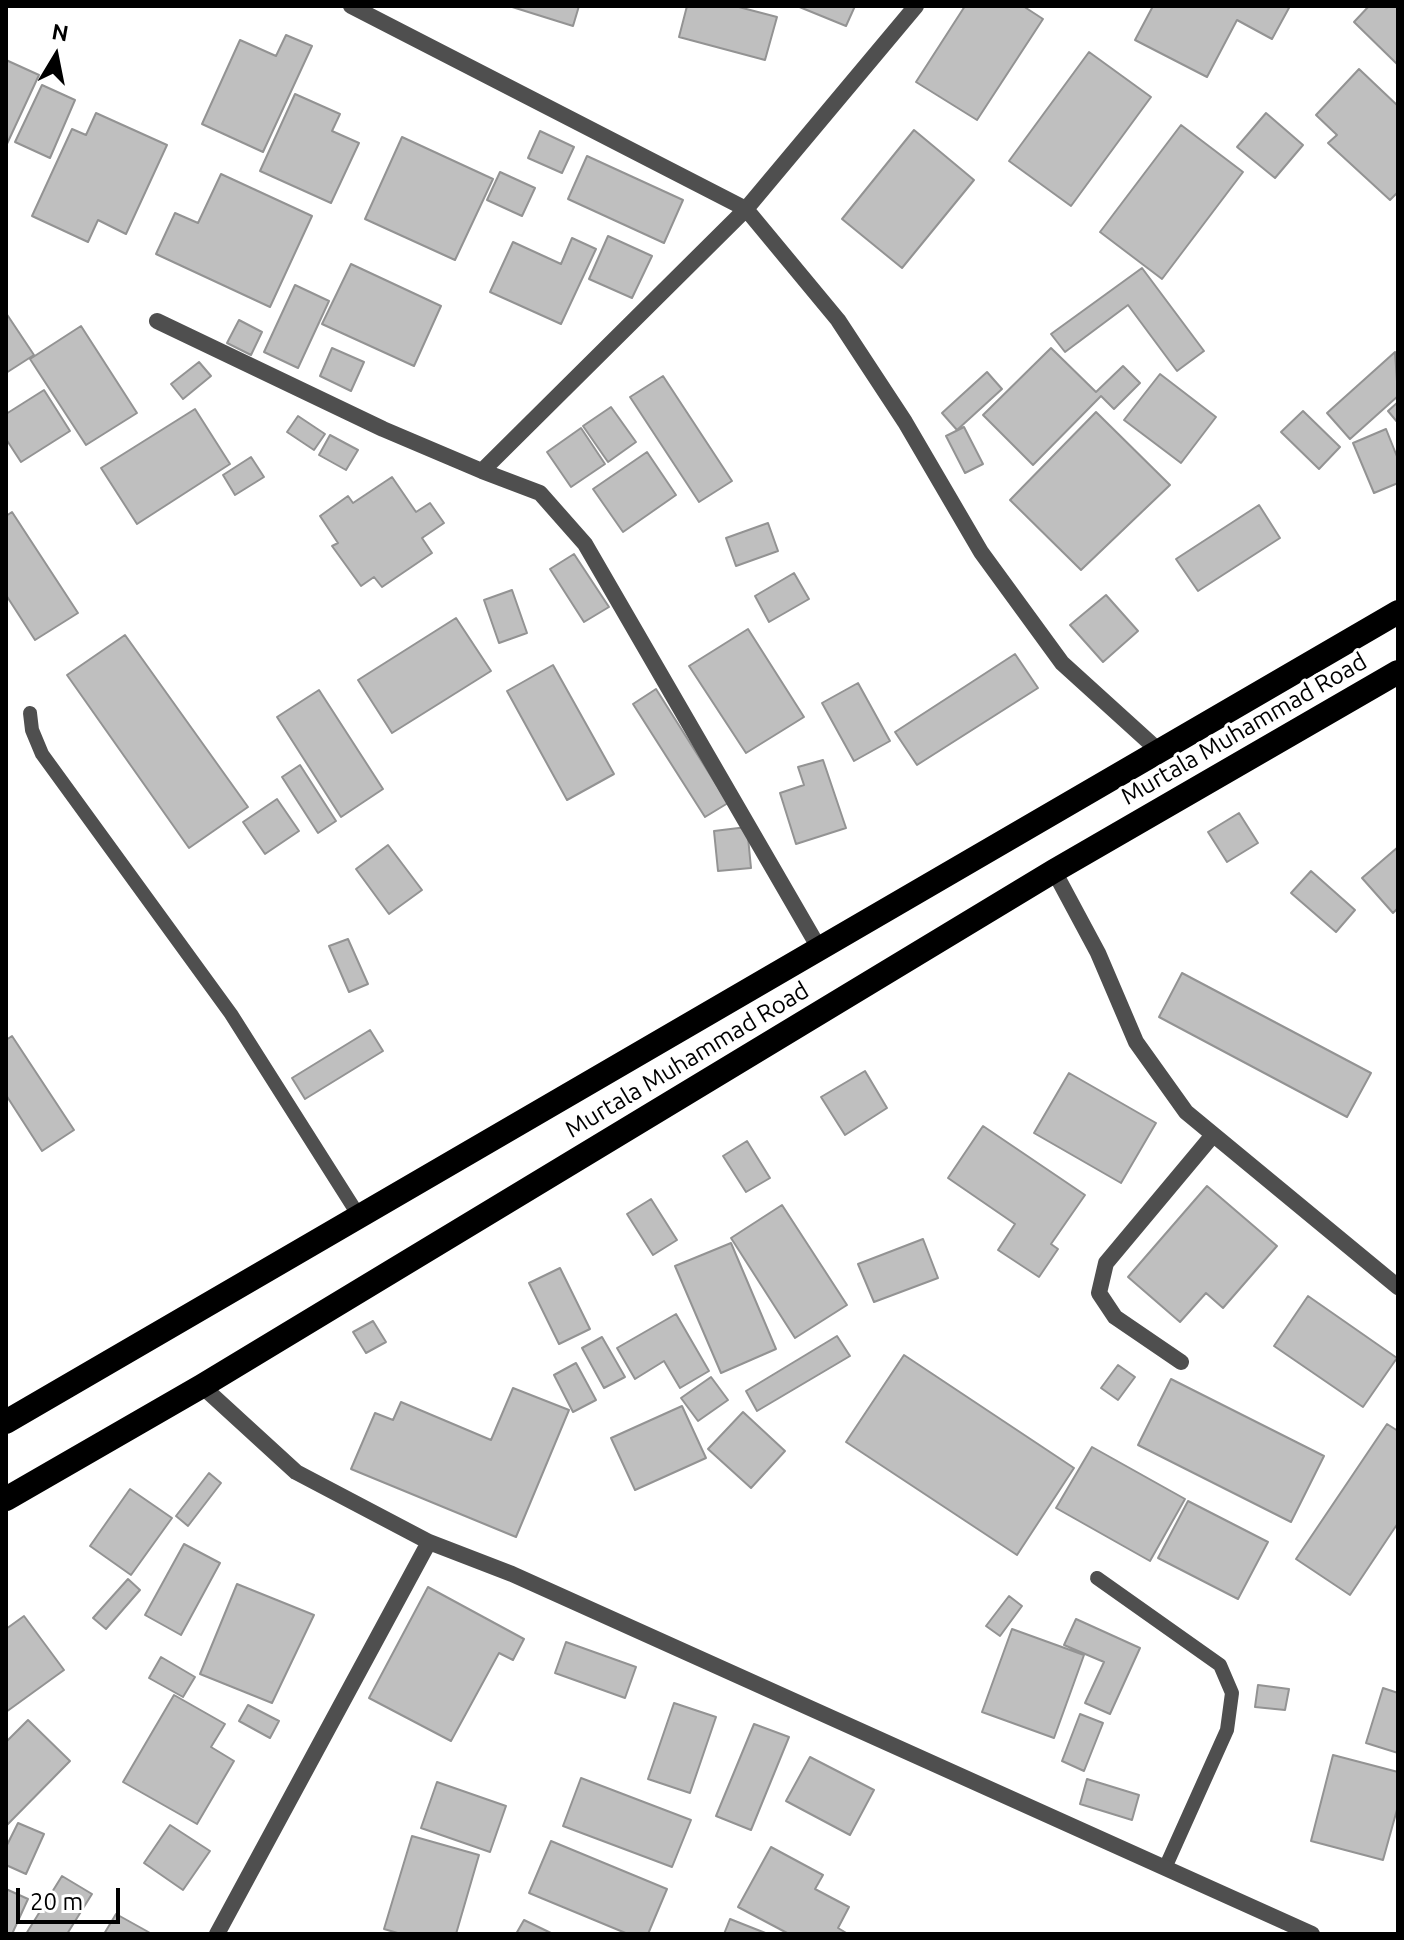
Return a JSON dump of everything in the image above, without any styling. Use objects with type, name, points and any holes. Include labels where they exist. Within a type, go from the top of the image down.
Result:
[{"type":"highway","name":"Murtala Muhammad Road","points":[[6,1422],[1398,612]]},
{"type":"highway","name":"Murtala Muhammad Road","points":[[6,1499],[202,1386],[1054,871],[1398,672]]},
{"type":"street","points":[[351,6],[746,209],[838,320],[905,422],[981,552],[1062,663],[1159,751]]},
{"type":"street","points":[[482,471],[746,209],[916,6]]},
{"type":"street","points":[[157,321],[383,429],[540,493],[585,544],[819,948]]},
{"type":"street","points":[[1054,871],[1098,953],[1136,1042],[1186,1112],[1398,1287]]},
{"type":"street","points":[[1181,1362],[1115,1317],[1099,1293],[1106,1263],[1213,1135]]},
{"type":"street","points":[[202,1386],[296,1472],[429,1542],[512,1574],[1312,1934]]},
{"type":"street","points":[[217,1934],[429,1542]]},
{"type":"lane","points":[[30,713],[32,730],[42,754],[231,1014],[359,1216]]},
{"type":"lane","points":[[1097,1578],[1220,1665],[1232,1693],[1227,1730],[1165,1868]]},
{"type":"building","points":[[509,6],[579,6],[573,26]]},
{"type":"building","points":[[687,6],[735,6],[777,17],[765,60],[679,37]]},
{"type":"building","points":[[797,6],[855,6],[846,26]]},
{"type":"building","points":[[965,6],[1023,6],[1043,19],[977,120],[916,82]]},
{"type":"building","points":[[1153,6],[1290,6],[1272,39],[1237,20],[1207,77],[1135,40]]},
{"type":"building","points":[[1369,6],[1398,6],[1398,65],[1354,22]]},
{"type":"building","points":[[286,35],[312,46],[263,152],[202,124],[240,40],[276,56]]},
{"type":"building","points":[[1089,52],[1151,97],[1071,206],[1009,161]]},
{"type":"building","points":[[6,60],[39,75],[6,146]]},
{"type":"building","points":[[1359,69],[1398,106],[1398,192],[1390,200],[1328,143],[1337,135],[1316,115]]},
{"type":"building","points":[[42,85],[75,100],[50,158],[15,142]]},
{"type":"building","points":[[295,94],[340,114],[332,131],[359,143],[331,203],[260,171]]},
{"type":"building","points":[[96,113],[167,145],[126,234],[98,220],[88,242],[32,216],[72,129],[86,135]]},
{"type":"building","points":[[1266,113],[1303,145],[1275,178],[1237,147]]},
{"type":"building","points":[[1181,125],[1243,172],[1162,279],[1100,232]]},
{"type":"building","points":[[914,130],[974,180],[902,268],[842,219]]},
{"type":"building","points":[[540,131],[574,147],[562,173],[528,158]]},
{"type":"building","points":[[402,137],[493,179],[455,260],[365,219]]},
{"type":"building","points":[[587,156],[683,200],[664,243],[568,199]]},
{"type":"building","points":[[500,172],[535,188],[522,216],[487,200]]},
{"type":"building","points":[[221,174],[312,216],[270,307],[156,254],[175,213],[198,223]]},
{"type":"building","points":[[608,236],[652,256],[632,298],[589,279]]},
{"type":"building","points":[[572,238],[596,249],[561,324],[490,292],[513,242],[561,264]]},
{"type":"building","points":[[351,264],[441,306],[414,366],[322,324]]},
{"type":"building","points":[[1142,268],[1204,351],[1177,371],[1128,305],[1065,352],[1051,334]]},
{"type":"building","points":[[295,285],[329,301],[298,368],[264,352]]},
{"type":"building","points":[[6,313],[34,355],[6,373]]},
{"type":"building","points":[[239,320],[262,332],[251,355],[227,343]]},
{"type":"building","points":[[81,326],[137,413],[86,445],[30,359]]},
{"type":"building","points":[[332,348],[364,362],[351,391],[320,376]]},
{"type":"building","points":[[1051,348],[1096,392],[1123,366],[1140,383],[1114,409],[1101,396],[1033,465],[983,415]]},
{"type":"building","points":[[1395,352],[1398,396],[1350,439],[1327,413]]},
{"type":"building","points":[[199,362],[211,376],[183,399],[171,384]]},
{"type":"building","points":[[987,372],[1002,389],[957,430],[942,413]]},
{"type":"building","points":[[1160,374],[1216,417],[1181,463],[1124,420]]},
{"type":"building","points":[[663,376],[732,481],[699,502],[630,397]]},
{"type":"building","points":[[44,390],[70,431],[21,462],[6,439],[6,414]]},
{"type":"building","points":[[1398,402],[1398,423],[1388,411]]},
{"type":"building","points":[[611,407],[636,442],[608,462],[583,426]]},
{"type":"building","points":[[195,409],[230,464],[137,524],[101,468]]},
{"type":"building","points":[[1303,411],[1340,447],[1319,469],[1281,432]]},
{"type":"building","points":[[1096,412],[1170,485],[1081,570],[1010,500]]},
{"type":"building","points":[[298,416],[325,434],[314,450],[287,432]]},
{"type":"building","points":[[964,427],[983,464],[965,473],[946,436]]},
{"type":"building","points":[[581,428],[605,464],[571,487],[547,452]]},
{"type":"building","points":[[1386,429],[1398,459],[1398,483],[1374,493],[1353,443]]},
{"type":"building","points":[[330,435],[358,450],[346,470],[319,455]]},
{"type":"building","points":[[647,452],[676,495],[623,532],[593,489]]},
{"type":"building","points":[[251,457],[264,477],[235,495],[223,475]]},
{"type":"building","points":[[392,477],[416,512],[430,503],[444,523],[422,538],[432,553],[382,587],[374,577],[361,586],[332,546],[338,543],[320,516],[348,496],[353,503]]},
{"type":"building","points":[[1259,505],[1280,538],[1198,591],[1176,559]]},
{"type":"building","points":[[12,512],[78,613],[35,640],[6,595],[6,516]]},
{"type":"building","points":[[768,523],[778,551],[736,566],[726,538]]},
{"type":"building","points":[[574,554],[609,607],[584,622],[550,569]]},
{"type":"building","points":[[794,573],[809,599],[769,622],[755,596]]},
{"type":"building","points":[[512,590],[527,633],[499,643],[484,600]]},
{"type":"building","points":[[1106,595],[1138,631],[1103,662],[1070,625]]},
{"type":"building","points":[[456,618],[491,671],[392,733],[358,680]]},
{"type":"building","points":[[748,629],[804,717],[746,753],[689,666]]},
{"type":"building","points":[[125,635],[248,807],[189,848],[67,675]]},
{"type":"building","points":[[1015,654],[1038,688],[917,765],[895,732]]},
{"type":"building","points":[[553,665],[614,774],[567,800],[507,691]]},
{"type":"building","points":[[858,683],[890,741],[854,761],[822,703]]},
{"type":"building","points":[[656,689],[728,803],[705,817],[633,704]]},
{"type":"building","points":[[319,690],[383,789],[341,817],[277,717]]},
{"type":"building","points":[[823,760],[846,828],[796,844],[780,793],[804,785],[798,767]]},
{"type":"building","points":[[300,765],[336,821],[318,833],[282,777]]},
{"type":"building","points":[[277,799],[299,831],[265,854],[243,822]]},
{"type":"building","points":[[1239,813],[1258,843],[1227,862],[1208,832]]},
{"type":"building","points":[[747,827],[751,868],[718,871],[714,831]]},
{"type":"building","points":[[388,845],[422,890],[389,914],[356,869]]},
{"type":"building","points":[[1398,847],[1398,908],[1393,913],[1362,878]]},
{"type":"building","points":[[1311,871],[1355,910],[1336,932],[1291,893]]},
{"type":"building","points":[[348,939],[368,984],[349,992],[329,946]]},
{"type":"building","points":[[1182,973],[1371,1073],[1347,1117],[1159,1017]]},
{"type":"building","points":[[370,1030],[383,1051],[305,1099],[292,1078]]},
{"type":"building","points":[[12,1036],[74,1130],[42,1151],[6,1095],[6,1040]]},
{"type":"building","points":[[865,1071],[887,1108],[845,1135],[821,1097]]},
{"type":"building","points":[[1069,1073],[1156,1123],[1121,1183],[1034,1133]]},
{"type":"building","points":[[983,1126],[1085,1195],[1051,1244],[1058,1249],[1039,1277],[998,1250],[1015,1224],[948,1178]]},
{"type":"building","points":[[747,1141],[770,1178],[746,1192],[723,1156]]},
{"type":"building","points":[[1207,1186],[1277,1246],[1223,1308],[1206,1293],[1180,1322],[1128,1277]]},
{"type":"building","points":[[651,1199],[677,1240],[653,1255],[627,1214]]},
{"type":"building","points":[[782,1205],[847,1305],[795,1338],[731,1238]]},
{"type":"building","points":[[923,1239],[938,1278],[874,1302],[858,1264]]},
{"type":"building","points":[[731,1243],[776,1349],[721,1373],[675,1266]]},
{"type":"building","points":[[560,1268],[590,1329],[559,1344],[529,1283]]},
{"type":"building","points":[[1308,1296],[1397,1358],[1363,1407],[1274,1346]]},
{"type":"building","points":[[676,1314],[709,1371],[680,1388],[664,1361],[635,1379],[617,1348]]},
{"type":"building","points":[[373,1321],[386,1342],[366,1353],[353,1332]]},
{"type":"building","points":[[837,1336],[850,1356],[757,1411],[746,1391]]},
{"type":"building","points":[[602,1337],[625,1377],[604,1388],[582,1348]]},
{"type":"building","points":[[904,1355],[1074,1468],[1017,1555],[846,1442]]},
{"type":"building","points":[[576,1363],[596,1400],[573,1412],[554,1375]]},
{"type":"building","points":[[1118,1365],[1135,1377],[1118,1400],[1101,1388]]},
{"type":"building","points":[[711,1377],[728,1400],[698,1421],[681,1398]]},
{"type":"building","points":[[1171,1379],[1324,1456],[1291,1522],[1138,1445]]},
{"type":"building","points":[[513,1388],[569,1410],[516,1537],[351,1469],[375,1413],[393,1420],[401,1402],[491,1440]]},
{"type":"building","points":[[682,1406],[706,1458],[635,1490],[611,1438]]},
{"type":"building","points":[[743,1412],[785,1451],[751,1488],[708,1449]]},
{"type":"building","points":[[1387,1424],[1398,1431],[1398,1523],[1350,1595],[1296,1559]]},
{"type":"building","points":[[1092,1447],[1185,1499],[1150,1561],[1056,1508]]},
{"type":"building","points":[[209,1473],[221,1483],[188,1526],[176,1516]]},
{"type":"building","points":[[130,1489],[172,1518],[131,1575],[90,1546]]},
{"type":"building","points":[[1188,1501],[1268,1542],[1238,1599],[1158,1558]]},
{"type":"building","points":[[184,1544],[220,1563],[181,1635],[145,1615]]},
{"type":"building","points":[[128,1579],[140,1590],[106,1629],[93,1618]]},
{"type":"building","points":[[237,1584],[314,1615],[272,1703],[200,1674]]},
{"type":"building","points":[[428,1587],[524,1639],[513,1660],[499,1653],[451,1741],[369,1698]]},
{"type":"building","points":[[1009,1596],[1022,1606],[1000,1636],[986,1626]]},
{"type":"building","points":[[24,1616],[64,1670],[6,1712],[6,1629]]},
{"type":"building","points":[[1076,1619],[1140,1648],[1110,1714],[1085,1703],[1104,1662],[1064,1645]]},
{"type":"building","points":[[1012,1629],[1084,1655],[1054,1738],[982,1712]]},
{"type":"building","points":[[566,1642],[636,1667],[625,1698],[555,1673]]},
{"type":"building","points":[[161,1657],[195,1677],[183,1697],[149,1678]]},
{"type":"building","points":[[1258,1685],[1289,1689],[1285,1710],[1255,1707]]},
{"type":"building","points":[[1383,1688],[1398,1693],[1398,1753],[1366,1743]]},
{"type":"building","points":[[174,1695],[225,1724],[211,1747],[234,1761],[197,1824],[123,1782]]},
{"type":"building","points":[[674,1703],[716,1717],[690,1793],[648,1779]]},
{"type":"building","points":[[248,1705],[279,1721],[270,1738],[239,1721]]},
{"type":"building","points":[[1080,1714],[1103,1723],[1084,1771],[1062,1761]]},
{"type":"building","points":[[28,1720],[70,1761],[6,1826],[6,1742]]},
{"type":"building","points":[[754,1724],[789,1737],[751,1830],[716,1816]]},
{"type":"building","points":[[1333,1755],[1398,1772],[1398,1806],[1383,1860],[1311,1841]]},
{"type":"building","points":[[810,1757],[874,1790],[850,1835],[786,1801]]},
{"type":"building","points":[[581,1778],[691,1820],[672,1867],[563,1826]]},
{"type":"building","points":[[1087,1779],[1139,1795],[1132,1820],[1080,1804]]},
{"type":"building","points":[[437,1782],[506,1806],[490,1852],[421,1828]]},
{"type":"building","points":[[18,1823],[44,1834],[26,1874],[6,1865],[6,1847]]},
{"type":"building","points":[[170,1825],[210,1851],[183,1890],[144,1863]]},
{"type":"building","points":[[412,1836],[479,1855],[456,1934],[401,1934],[384,1929]]},
{"type":"building","points":[[551,1841],[667,1889],[648,1934],[628,1934],[529,1893]]},
{"type":"building","points":[[771,1847],[823,1875],[815,1889],[849,1907],[838,1928],[848,1934],[789,1934],[738,1907]]},
{"type":"building","points":[[62,1876],[92,1894],[67,1934],[26,1934]]},
{"type":"building","points":[[6,1889],[28,1899],[12,1934],[6,1934]]},
{"type":"building","points":[[116,1914],[152,1934],[104,1934]]},
{"type":"building","points":[[730,1919],[768,1934],[724,1934]]},
{"type":"building","points":[[524,1920],[553,1934],[516,1934]]}]
